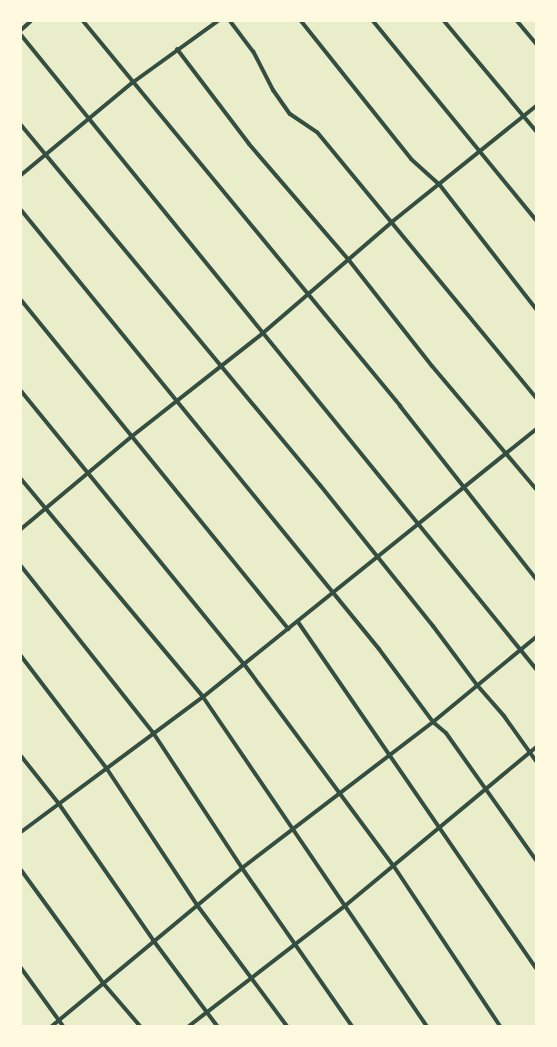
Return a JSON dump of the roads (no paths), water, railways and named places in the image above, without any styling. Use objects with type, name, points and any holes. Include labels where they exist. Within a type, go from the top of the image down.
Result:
[{"type":"street","points":[[21,30],[31,21]]},
{"type":"street","points":[[83,21],[400,406],[536,579]]},
{"type":"street","points":[[21,175],[132,83],[218,21]]},
{"type":"street","points":[[230,21],[253,51],[290,114],[317,132],[393,221],[536,398]]},
{"type":"street","points":[[301,21],[411,159],[439,184],[536,309]]},
{"type":"street","points":[[373,21],[536,220]]},
{"type":"street","points":[[444,21],[536,131]]},
{"type":"street","points":[[517,21],[536,44]]},
{"type":"street","points":[[21,35],[536,669]]},
{"type":"street","points":[[177,49],[249,144],[348,259],[432,366],[536,489]]},
{"type":"street","points":[[21,530],[131,437],[309,295],[393,221],[536,106]]},
{"type":"street","points":[[21,125],[378,558],[504,716],[536,761]]},
{"type":"street","points":[[21,210],[379,650],[433,722],[446,733],[536,860]]},
{"type":"street","points":[[21,300],[288,629]]},
{"type":"street","points":[[21,391],[244,664],[393,865],[500,1026]]},
{"type":"street","points":[[21,832],[203,697],[536,429]]},
{"type":"street","points":[[21,479],[203,697],[267,790],[292,831],[346,905],[427,1026]]},
{"type":"street","points":[[21,566],[154,734],[242,868],[352,1026]]},
{"type":"street","points":[[298,622],[536,968]]},
{"type":"street","points":[[52,1026],[242,868],[433,722],[536,637]]},
{"type":"street","points":[[21,656],[107,769],[197,905],[253,977],[287,1026]]},
{"type":"street","points":[[189,1026],[346,905],[536,747]]},
{"type":"street","points":[[21,756],[59,804],[153,940],[217,1026]]},
{"type":"street","points":[[21,870],[103,983],[140,1026]]},
{"type":"street","points":[[21,968],[63,1026]]}]
